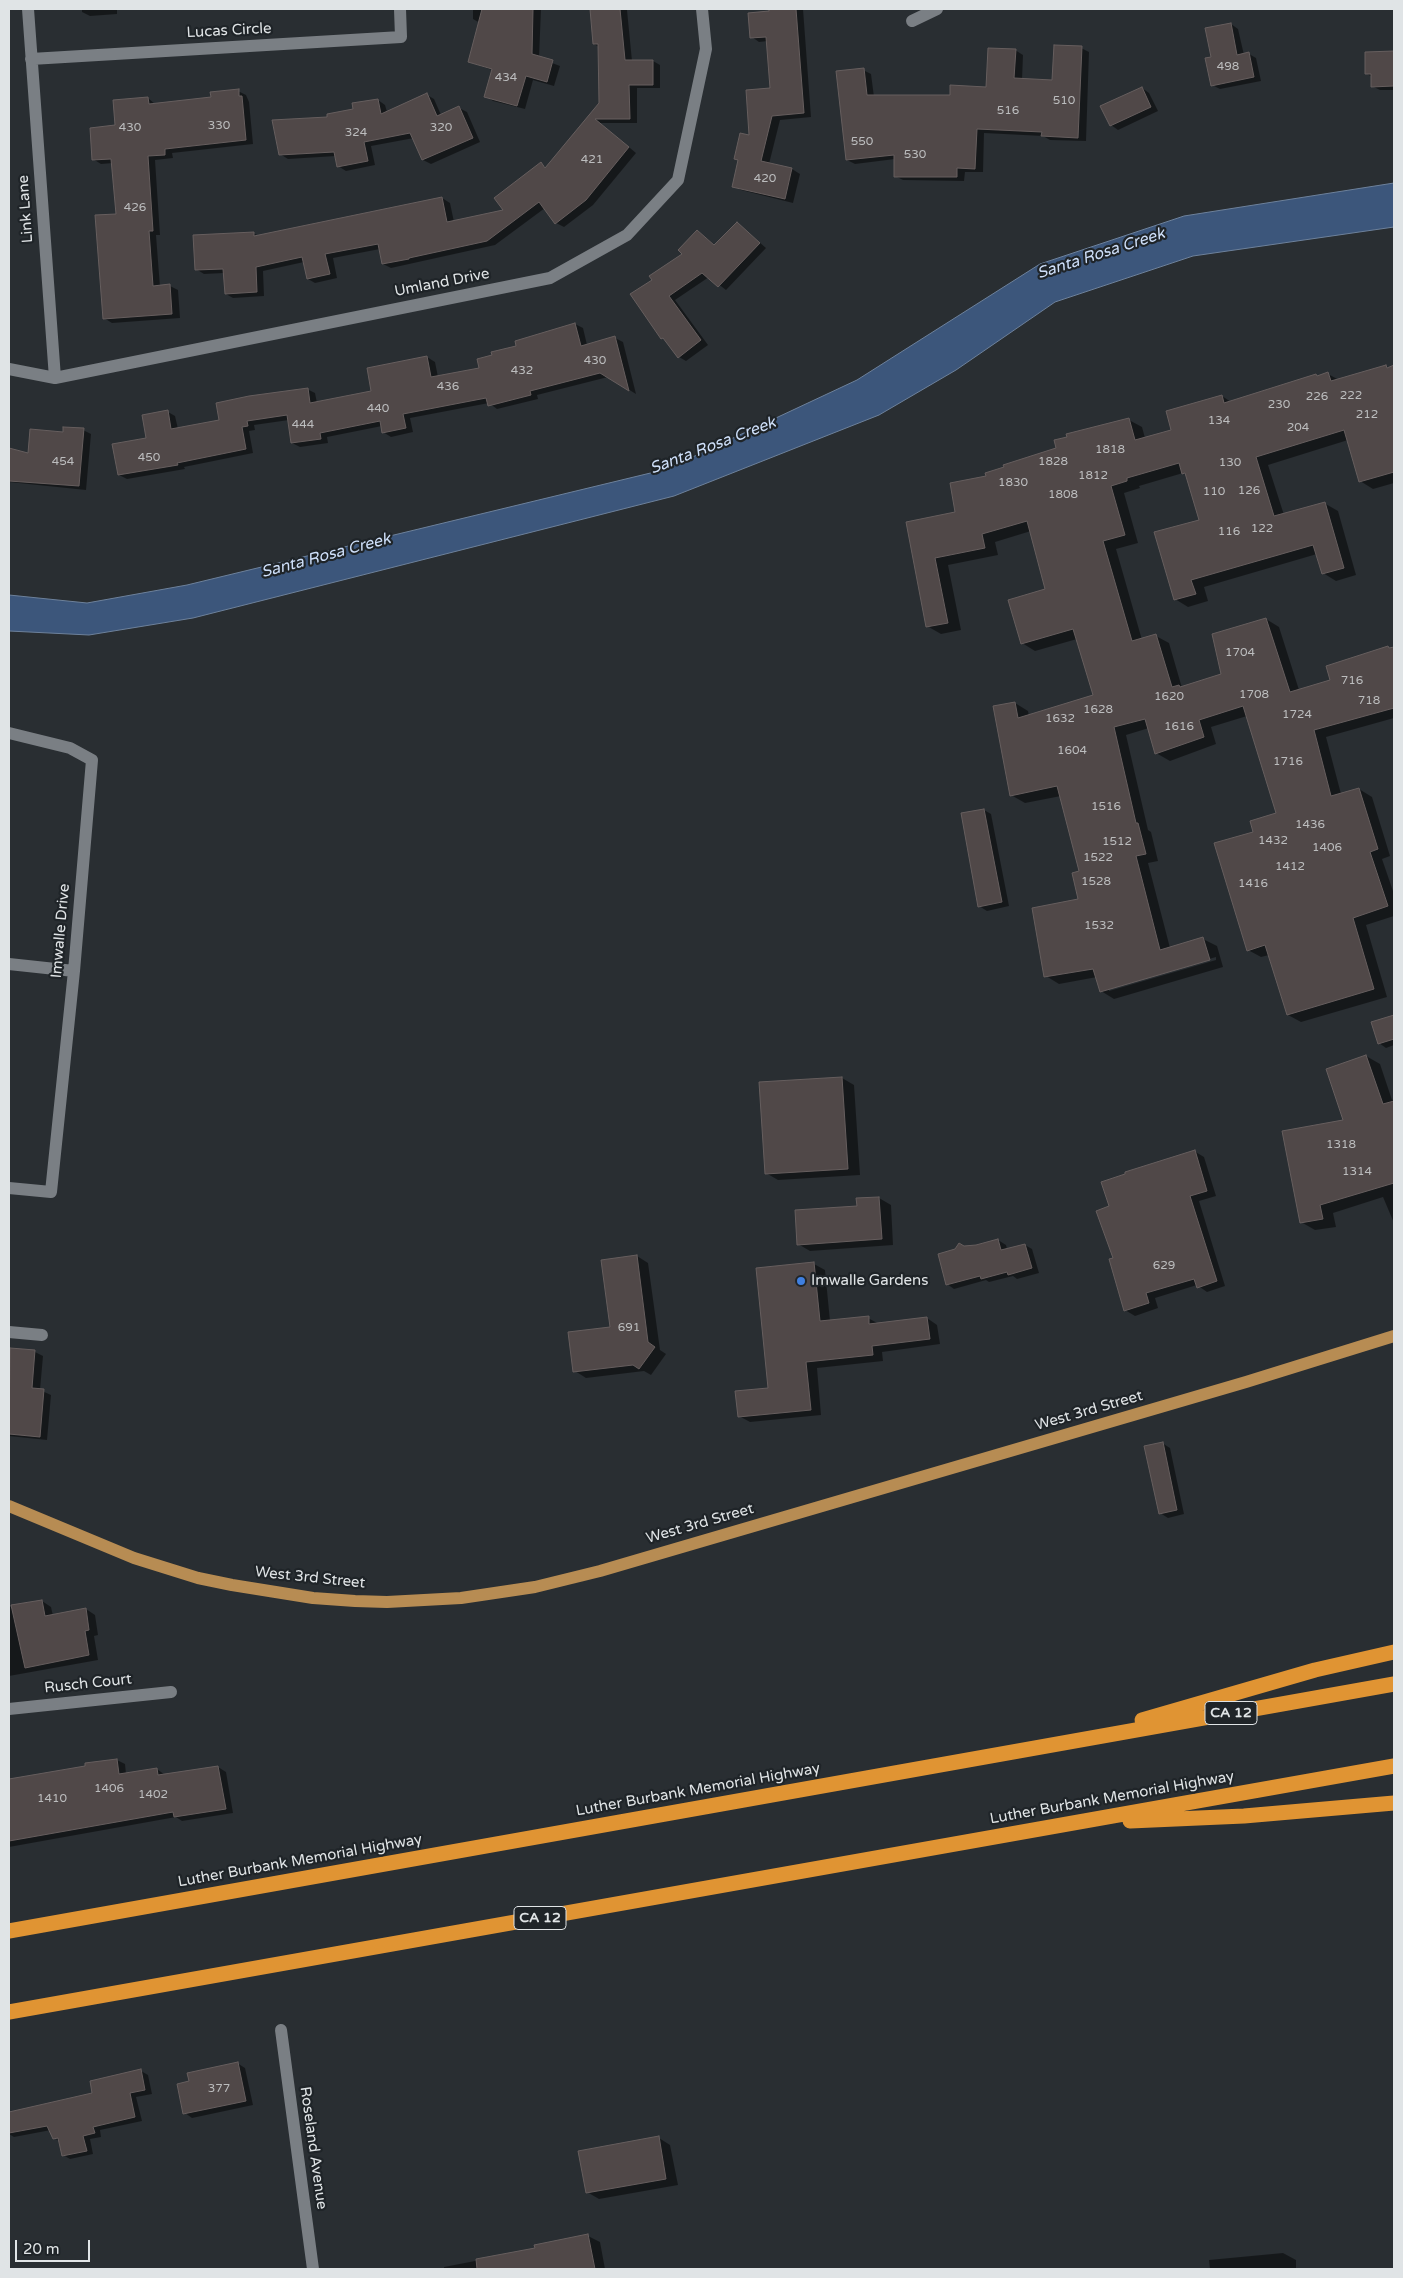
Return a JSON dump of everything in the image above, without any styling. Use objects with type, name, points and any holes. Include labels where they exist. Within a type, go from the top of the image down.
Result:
[{"type":"highway","points":[[1067,1742],[1315,1670],[1394,1652]]},
{"type":"highway","name":"Luther Burbank Memorial Highway","points":[[9,1931],[1394,1684]]},
{"type":"highway","name":"Luther Burbank Memorial Highway","points":[[9,2012],[1394,1766]]},
{"type":"highway","points":[[1071,1823],[1244,1816],[1394,1803]]},
{"type":"main road","name":"West 3rd Street","points":[[9,1506],[134,1558],[190,1575],[232,1585],[313,1598],[363,1601],[416,1602],[462,1598],[536,1587],[600,1571],[1246,1382],[1394,1336]]},
{"type":"street","name":"Link Lane","points":[[28,9],[55,378]]},
{"type":"street","name":"Lucas Circle","points":[[31,59],[401,37],[400,9]]},
{"type":"street","name":"Umland Drive","points":[[9,368],[55,378],[550,278],[627,235],[678,180],[706,49],[702,9]]},
{"type":"street","points":[[912,21],[937,9]]},
{"type":"street","name":"Imwalle Drive","points":[[9,733],[70,748],[92,760],[74,970],[51,1192],[9,1188]]},
{"type":"street","points":[[9,964],[74,970]]},
{"type":"street","points":[[9,1332],[42,1336]]},
{"type":"street","name":"Rusch Court","points":[[9,1709],[171,1692]]},
{"type":"street","name":"Roseland Avenue","points":[[282,2030],[313,2269]]},
{"type":"water","name":"Santa Rosa Creek","points":[[1394,183],[1394,227],[1193,256],[1055,302],[956,370],[879,415],[674,496],[193,618],[89,635],[9,631],[9,595],[87,603],[187,585],[667,469],[857,380],[1040,264],[1184,216]]},
{"type":"building","points":[[482,9],[533,9],[532,54],[553,60],[547,82],[526,76],[517,106],[484,97],[492,69],[468,62]]},
{"type":"building","points":[[590,9],[620,9],[625,60],[653,60],[653,85],[629,85],[630,119],[595,119],[629,147],[586,200],[555,224],[539,202],[487,241],[409,259],[382,264],[378,244],[325,254],[330,274],[307,279],[302,257],[256,267],[257,292],[225,294],[223,269],[195,270],[193,235],[254,232],[254,236],[442,197],[447,222],[503,210],[494,198],[541,162],[545,168],[599,103],[598,44],[593,44]]},
{"type":"building","points":[[769,9],[796,9],[804,113],[772,116],[761,161],[792,168],[785,199],[732,187],[738,160],[734,159],[740,133],[749,135],[746,90],[770,88],[766,37],[750,38],[748,13],[769,11]]},
{"type":"building","points":[[1231,23],[1237,55],[1249,52],[1254,77],[1211,86],[1205,58],[1211,57],[1205,28]]},
{"type":"building","points":[[1054,45],[1082,46],[1078,138],[1041,136],[1042,132],[977,129],[975,169],[957,168],[957,177],[894,177],[894,155],[846,160],[836,71],[864,68],[867,95],[950,95],[950,85],[986,87],[988,48],[1016,49],[1014,78],[1052,80]]},
{"type":"building","points":[[1394,51],[1394,86],[1371,87],[1371,74],[1365,74],[1365,52]]},
{"type":"building","points":[[1142,87],[1151,107],[1110,126],[1100,106]]},
{"type":"building","points":[[239,89],[239,96],[242,96],[246,140],[165,149],[165,155],[148,156],[153,231],[149,231],[153,286],[170,284],[172,314],[103,319],[95,215],[116,214],[111,159],[92,160],[90,128],[115,125],[113,100],[148,97],[149,104],[211,97],[210,92]]},
{"type":"building","points":[[427,93],[437,116],[459,106],[473,138],[422,160],[410,133],[364,142],[368,161],[337,167],[334,152],[279,155],[272,120],[327,117],[327,114],[353,109],[352,103],[378,99],[381,114]]},
{"type":"building","points":[[737,222],[760,243],[718,287],[702,273],[669,296],[701,340],[678,358],[663,338],[661,339],[630,294],[652,280],[649,276],[682,254],[678,250],[697,230],[714,245]]},
{"type":"building","points":[[575,323],[581,346],[615,336],[629,391],[600,373],[530,391],[531,395],[488,406],[486,398],[403,414],[406,428],[382,433],[380,421],[320,433],[321,439],[291,443],[287,415],[247,421],[248,426],[242,427],[246,449],[177,463],[178,465],[118,475],[112,444],[146,438],[142,415],[168,410],[171,429],[219,420],[216,403],[249,396],[308,388],[310,403],[371,391],[367,368],[427,356],[431,377],[479,368],[477,359],[492,355],[491,352],[516,346],[515,341]]},
{"type":"building","points":[[1386,365],[1387,368],[1394,365],[1394,472],[1359,482],[1344,430],[1256,457],[1274,516],[1325,502],[1344,568],[1322,574],[1313,545],[1191,580],[1196,594],[1174,600],[1154,532],[1199,520],[1185,473],[1182,474],[1179,463],[1127,478],[1127,481],[1111,486],[1125,535],[1103,541],[1132,641],[1156,634],[1172,687],[1179,685],[1180,687],[1221,674],[1212,634],[1266,618],[1290,692],[1330,680],[1326,666],[1388,646],[1389,648],[1394,647],[1394,708],[1314,730],[1331,796],[1359,788],[1378,849],[1370,852],[1388,906],[1353,918],[1374,989],[1287,1015],[1265,945],[1247,951],[1214,843],[1253,832],[1250,821],[1276,813],[1243,706],[1199,720],[1204,737],[1155,754],[1145,719],[1114,727],[1136,823],[1138,823],[1146,854],[1136,856],[1160,950],[1203,937],[1210,960],[1100,992],[1093,969],[1044,977],[1032,908],[1078,899],[1072,873],[1079,871],[1057,786],[1010,796],[993,706],[1015,702],[1018,718],[1093,695],[1073,629],[1021,644],[1008,600],[1045,589],[1027,521],[982,534],[985,548],[935,558],[948,623],[926,627],[906,522],[955,512],[950,483],[986,476],[985,473],[1004,467],[1003,465],[1056,448],[1054,440],[1067,437],[1066,434],[1129,418],[1135,440],[1171,430],[1166,411],[1222,395],[1224,403],[1316,374],[1317,376],[1328,372],[1331,381]]},
{"type":"building","points":[[63,427],[84,428],[79,486],[9,481],[9,448],[28,453],[30,429],[63,432]]},
{"type":"building","points":[[984,809],[1002,902],[978,907],[961,813]]},
{"type":"building","points":[[1394,1015],[1394,1039],[1378,1044],[1371,1022]]},
{"type":"building","points":[[1366,1055],[1383,1104],[1394,1101],[1394,1183],[1320,1205],[1323,1219],[1300,1223],[1282,1131],[1343,1120],[1326,1069]]},
{"type":"building","points":[[842,1077],[848,1169],[765,1174],[759,1082]]},
{"type":"building","points":[[1195,1150],[1207,1191],[1190,1196],[1217,1281],[1197,1288],[1194,1279],[1146,1293],[1149,1303],[1124,1311],[1109,1259],[1113,1258],[1096,1211],[1109,1206],[1101,1182],[1125,1174],[1125,1172]]},
{"type":"building","points":[[879,1197],[882,1239],[797,1245],[795,1210],[857,1206],[856,1198]]},
{"type":"building","points":[[998,1239],[1001,1250],[1025,1244],[1032,1268],[1008,1275],[1007,1272],[981,1279],[980,1276],[946,1285],[938,1254],[955,1249],[959,1243],[964,1246],[976,1245]]},
{"type":"building","points":[[637,1255],[648,1342],[655,1347],[639,1369],[633,1365],[573,1372],[568,1332],[610,1327],[601,1260]]},
{"type":"building","points":[[814,1262],[820,1321],[869,1316],[869,1324],[927,1317],[930,1339],[872,1346],[873,1355],[806,1362],[811,1410],[738,1417],[735,1391],[768,1388],[756,1268]]},
{"type":"building","points":[[10,1348],[35,1350],[32,1388],[44,1389],[40,1437],[9,1434]]},
{"type":"building","points":[[1163,1442],[1177,1510],[1159,1514],[1144,1446]]},
{"type":"building","points":[[42,1600],[45,1616],[86,1608],[89,1630],[85,1631],[89,1655],[25,1668],[11,1605]]},
{"type":"building","points":[[117,1759],[119,1774],[157,1768],[158,1775],[218,1766],[226,1809],[174,1817],[173,1812],[9,1841],[9,1779],[85,1766],[85,1763]]},
{"type":"building","points":[[238,2062],[246,2101],[183,2114],[177,2084],[189,2081],[187,2073]]},
{"type":"building","points":[[141,2069],[145,2090],[130,2093],[135,2117],[93,2127],[95,2133],[83,2136],[87,2151],[62,2156],[58,2138],[53,2139],[47,2126],[9,2133],[9,2112],[92,2093],[90,2081]]},
{"type":"building","points":[[659,2136],[666,2179],[586,2193],[578,2151]]},
{"type":"building","points":[[588,2234],[595,2269],[477,2269],[476,2259],[535,2248],[534,2245]]},
{"type":"place","name":"Imwalle Gardens","points":[[801,1281]]}]
